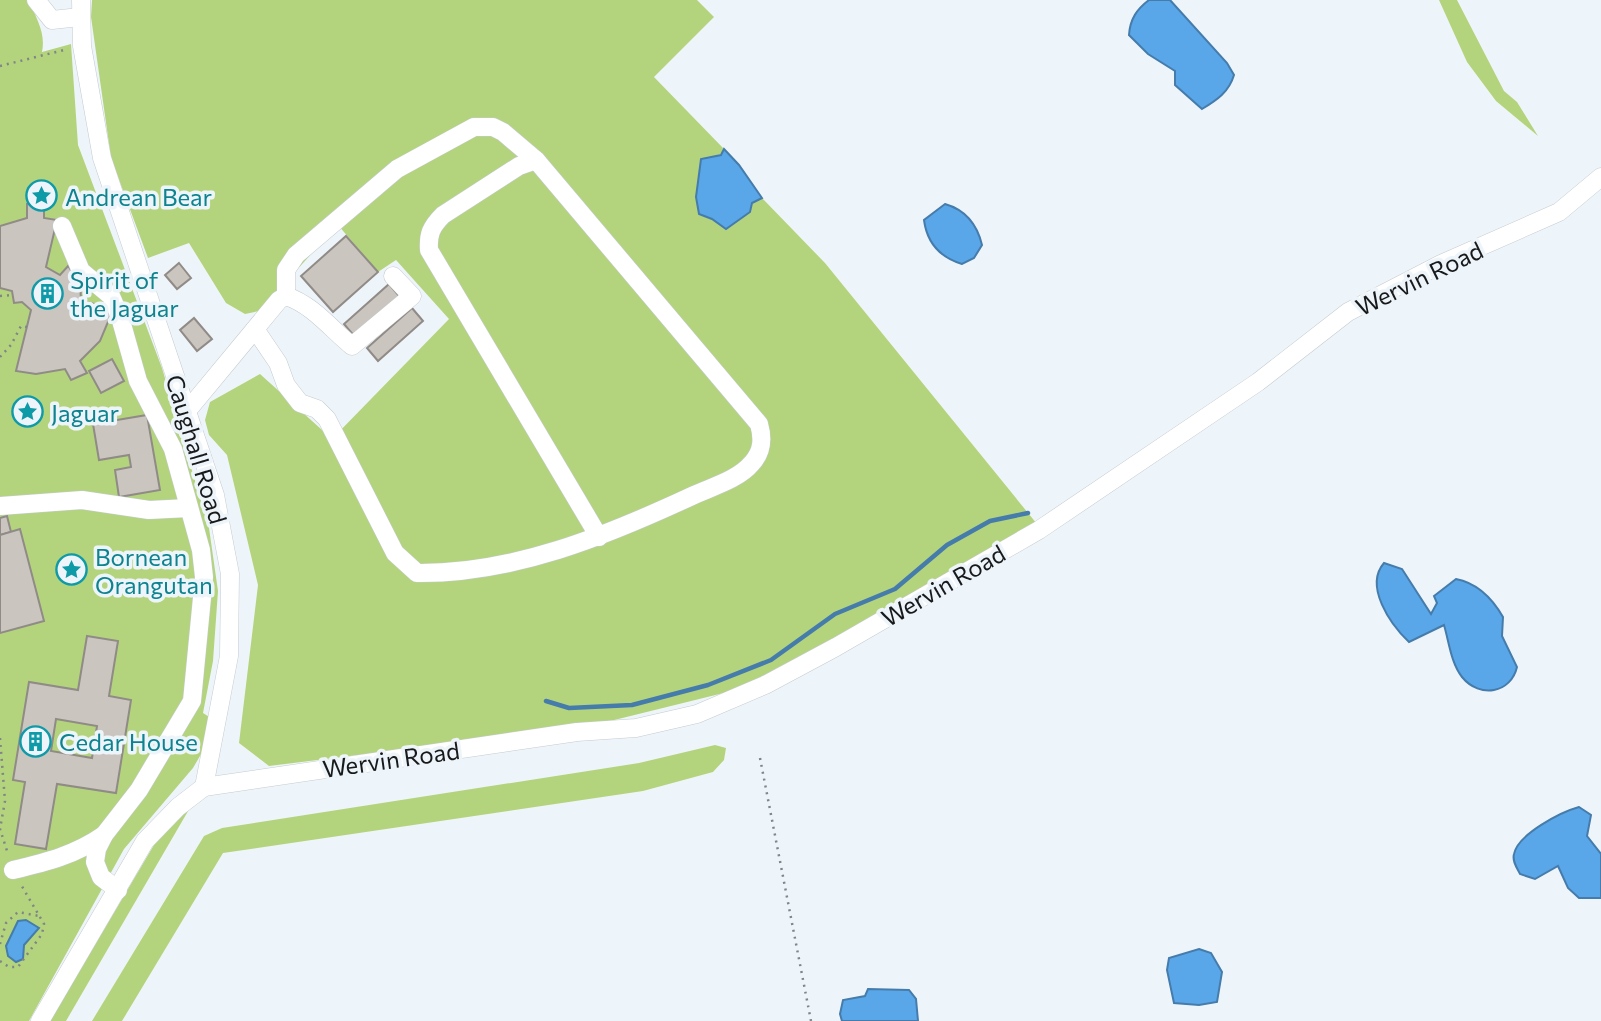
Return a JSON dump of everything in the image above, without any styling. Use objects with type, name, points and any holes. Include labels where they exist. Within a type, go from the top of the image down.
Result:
[{"type":"street","points":[[36,0],[52,20],[80,9]]},
{"type":"street","name":"Caughall Road","points":[[80,9],[82,46],[102,158],[215,495],[230,574],[229,656],[204,787]]},
{"type":"street","points":[[255,329],[278,363],[286,386],[300,403],[317,409],[327,419],[395,553],[417,573],[496,566],[599,537],[743,472],[760,451],[762,436],[759,424],[536,160],[503,132],[493,127],[474,127],[397,169],[296,255],[286,270],[286,296]]},
{"type":"street","points":[[536,160],[519,166],[443,215],[432,225],[428,236],[429,250],[599,537]]},
{"type":"street","name":"Wervin Road","points":[[204,787],[577,732],[636,728],[697,714],[765,685],[1039,530],[1258,382],[1348,312],[1441,264],[1559,212],[1601,179]]},
{"type":"street","points":[[13,870],[54,861],[84,849],[104,835],[139,790],[192,701],[204,577],[201,550],[173,449],[138,381],[116,307],[111,296],[81,271],[62,226]]},
{"type":"street","points":[[286,296],[319,315],[352,346],[412,296],[393,276]]},
{"type":"street","points":[[187,411],[279,300],[286,296]]},
{"type":"street","points":[[0,506],[82,500],[149,510],[189,508]]},
{"type":"street","points":[[40,1021],[145,841],[178,807],[204,787]]},
{"type":"street","points":[[104,835],[95,862],[101,877],[117,890]]},
{"type":"path","points":[[0,66],[82,46]]},
{"type":"path","points":[[0,296],[13,295]]},
{"type":"path","points":[[0,357],[11,345],[21,326],[27,327]]},
{"type":"path","points":[[0,738],[5,801],[0,829],[13,870],[44,924],[42,934],[18,967],[0,961]]},
{"type":"path","points":[[760,758],[811,1021]]},
{"type":"path","points":[[0,944],[6,923],[18,912],[38,916]]},
{"type":"green space","points":[[0,0],[29,0],[41,32],[42,52],[71,44],[78,145],[162,368],[209,528],[218,591],[213,661],[203,713],[211,718],[204,749],[193,768],[124,849],[29,1021],[0,1021]]},
{"type":"green space","points":[[92,0],[697,0],[714,17],[654,77],[724,149],[721,154],[701,160],[712,219],[726,229],[752,203],[762,198],[825,263],[1037,524],[772,681],[586,727],[269,766],[239,743],[258,585],[227,455],[209,435],[205,420],[210,402],[260,374],[332,439],[449,319],[396,260],[378,272],[338,225],[259,311],[245,314],[226,303],[189,243],[148,258],[111,158],[91,17]]},
{"type":"green space","points":[[1439,0],[1457,0],[1504,91],[1517,102],[1538,136],[1496,101],[1467,62]]},
{"type":"green space","points":[[715,745],[726,748],[724,760],[713,772],[643,791],[223,853],[122,1021],[92,1021],[204,836],[222,828],[639,763]]},
{"type":"green space","points":[[191,806],[66,1021],[50,1021],[154,845]]},
{"type":"water","points":[[1149,0],[1170,0],[1227,63],[1234,75],[1222,95],[1202,109],[1175,85],[1175,71],[1148,54],[1129,35],[1135,15]]},
{"type":"water","points":[[724,149],[762,198],[752,203],[750,212],[726,229],[699,214],[696,197],[701,159],[721,155]]},
{"type":"water","points":[[945,204],[970,219],[982,245],[974,258],[962,264],[941,253],[928,236],[924,220]]},
{"type":"water","points":[[1384,563],[1402,569],[1431,614],[1437,603],[1434,596],[1456,579],[1471,584],[1489,598],[1503,617],[1502,636],[1517,667],[1508,683],[1494,690],[1469,684],[1455,665],[1444,625],[1409,642],[1387,615],[1378,593],[1379,572]]},
{"type":"water","points":[[1579,807],[1591,815],[1587,836],[1601,854],[1601,898],[1579,898],[1568,888],[1558,866],[1535,879],[1520,874],[1514,862],[1517,846],[1523,839],[1552,819]]},
{"type":"water","points":[[26,920],[39,928],[24,945],[23,959],[16,962],[8,956],[6,946],[18,921]]},
{"type":"water","points":[[1199,949],[1211,953],[1222,972],[1217,1002],[1199,1005],[1174,1003],[1167,970],[1169,958]]},
{"type":"water","points":[[868,989],[909,990],[916,999],[918,1021],[842,1021],[840,1014],[843,1000],[865,996]]},
{"type":"building","name":"Spirit of the Jaguar","points":[[27,204],[44,204],[44,218],[57,220],[46,267],[60,275],[68,266],[80,282],[81,300],[113,310],[100,341],[80,361],[87,373],[71,380],[65,369],[36,374],[16,371],[31,310],[22,302],[14,303],[12,291],[0,288],[0,226],[27,218]]},
{"type":"building","points":[[346,236],[378,272],[333,312],[301,276]]},
{"type":"building","points":[[179,263],[191,278],[177,289],[165,275]]},
{"type":"building","points":[[389,284],[400,297],[355,337],[344,324]]},
{"type":"building","points":[[412,308],[423,321],[378,361],[367,348]]},
{"type":"building","points":[[194,318],[212,339],[197,351],[180,330]]},
{"type":"building","points":[[112,359],[124,381],[101,393],[89,371]]},
{"type":"building","points":[[147,415],[160,490],[119,497],[115,470],[131,467],[129,455],[99,460],[93,424]]},
{"type":"building","points":[[7,516],[11,532],[0,535],[0,518]]},
{"type":"building","points":[[20,529],[44,621],[0,633],[0,535]]},
{"type":"building","name":"Cedar House","points":[[87,636],[118,641],[109,696],[131,700],[116,793],[57,784],[46,849],[15,844],[25,782],[13,780],[29,682],[78,690]],"holes":[[[56,719],[97,726],[92,758],[51,751]]]},
{"type":"waterway","points":[[546,701],[569,708],[632,705],[708,685],[771,660],[835,614],[895,589],[947,545],[990,521],[1028,513]]},
{"type":"place","name":"Andrean Bear","points":[[42,196]]},
{"type":"place","name":"Spirit of the Jaguar","points":[[47,293]]},
{"type":"place","name":"Jaguar","points":[[28,412]]},
{"type":"place","name":"Bornean Orangutan","points":[[72,570]]},
{"type":"place","name":"Cedar House","points":[[36,741]]}]
